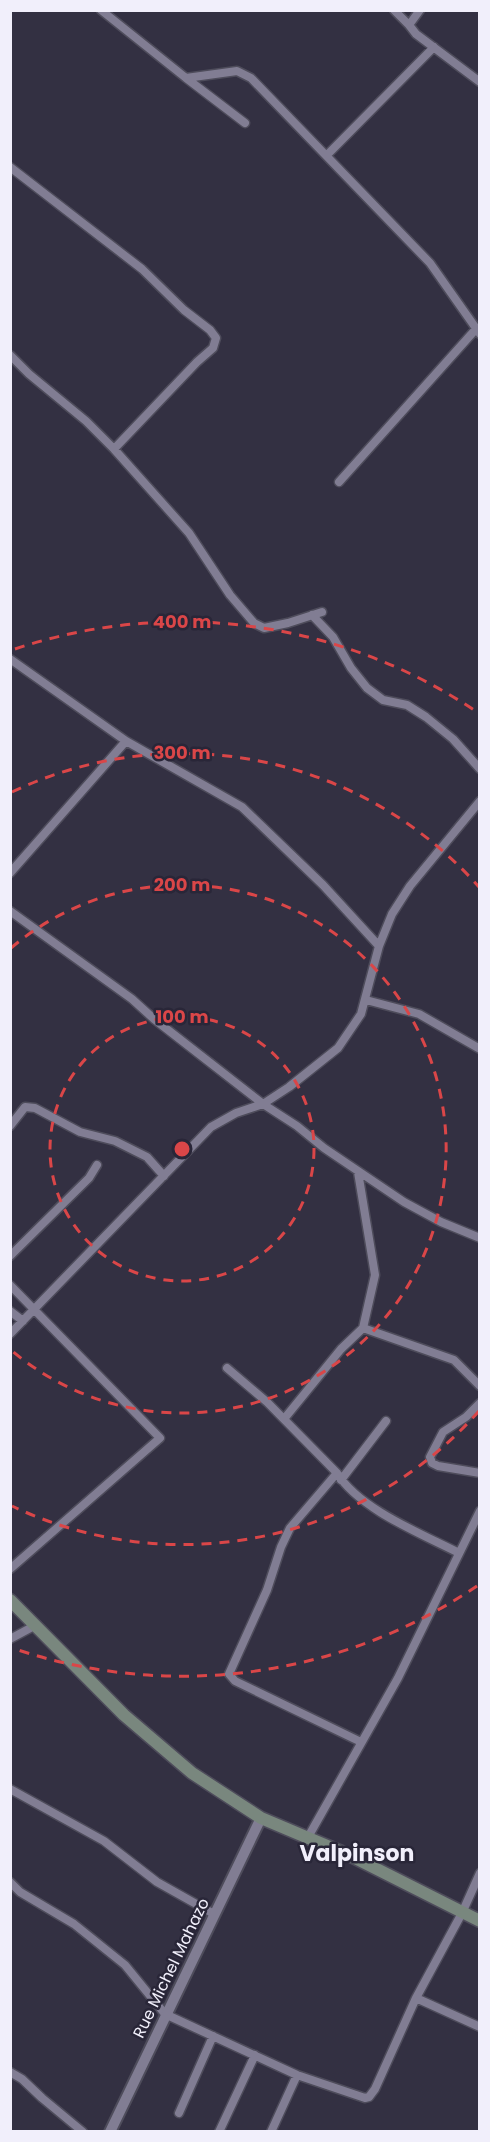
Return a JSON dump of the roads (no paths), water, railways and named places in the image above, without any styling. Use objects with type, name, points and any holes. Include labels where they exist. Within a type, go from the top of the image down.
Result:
[{"type":"main road","points":[[10,1600],[124,1715],[183,1766],[261,1818],[351,1856],[480,1921]]},
{"type":"street","points":[[101,10],[245,123]]},
{"type":"street","points":[[394,10],[416,34],[480,82]]},
{"type":"street","points":[[409,25],[420,10]]},
{"type":"street","points":[[327,155],[434,47]]},
{"type":"street","points":[[186,78],[237,71],[251,78],[430,263],[478,332],[339,482]]},
{"type":"street","points":[[10,167],[141,269],[184,310],[210,330],[216,338],[213,348],[114,449]]},
{"type":"street","points":[[10,355],[29,374],[86,421],[114,449],[189,533],[230,595],[254,622],[264,628],[322,612]]},
{"type":"street","points":[[312,615],[333,637],[351,668],[367,688],[383,700],[407,705],[426,717],[453,739],[480,769]]},
{"type":"street","points":[[10,659],[126,741],[242,807],[323,885],[379,946]]},
{"type":"street","points":[[10,873],[126,741]]},
{"type":"street","points":[[10,1334],[211,1127],[236,1113],[263,1104],[289,1087],[338,1048],[356,1023],[366,1000],[379,946],[392,914],[410,886],[480,801]]},
{"type":"street","points":[[10,911],[132,999],[154,1019],[263,1104],[297,1126],[358,1172],[404,1202],[441,1222],[480,1238]]},
{"type":"street","points":[[366,1000],[419,1014],[480,1049]]},
{"type":"street","points":[[10,1126],[25,1107],[35,1108],[80,1132],[115,1141],[147,1157],[164,1176]]},
{"type":"street","points":[[10,1256],[89,1178],[97,1165]]},
{"type":"street","points":[[284,1419],[341,1349],[363,1328],[375,1275],[358,1172]]},
{"type":"street","points":[[10,1285],[148,1423],[160,1438],[10,1569]]},
{"type":"street","points":[[10,1311],[23,1321]]},
{"type":"street","points":[[363,1328],[454,1360],[480,1386]]},
{"type":"street","points":[[227,1368],[284,1419],[358,1495],[390,1519],[459,1553]]},
{"type":"street","points":[[480,1403],[466,1417],[443,1432],[430,1457],[432,1462],[438,1466],[480,1473]]},
{"type":"street","points":[[361,1742],[235,1681],[229,1674],[267,1590],[281,1547],[290,1528],[339,1477],[386,1421]]},
{"type":"street","points":[[307,1839],[398,1678],[480,1511]]},
{"type":"street","points":[[10,1639],[36,1625]]},
{"type":"street","points":[[10,1789],[104,1841],[157,1882],[214,1914]]},
{"type":"street","name":"Rue Michel Mahazo","points":[[110,2132],[261,1818]]},
{"type":"street","points":[[10,1882],[20,1892],[74,1924],[126,1965],[165,2014],[297,2075],[365,2098],[369,2097],[375,2089],[417,1998],[480,1873]]},
{"type":"street","points":[[417,1998],[480,2027]]},
{"type":"street","points":[[178,2113],[213,2036]]},
{"type":"street","points":[[219,2132],[255,2055]]},
{"type":"street","points":[[10,2072],[22,2079],[83,2132]]},
{"type":"street","points":[[271,2132],[297,2075]]},
{"type":"district","name":"Valpinson","points":[[357,1853]]}]
